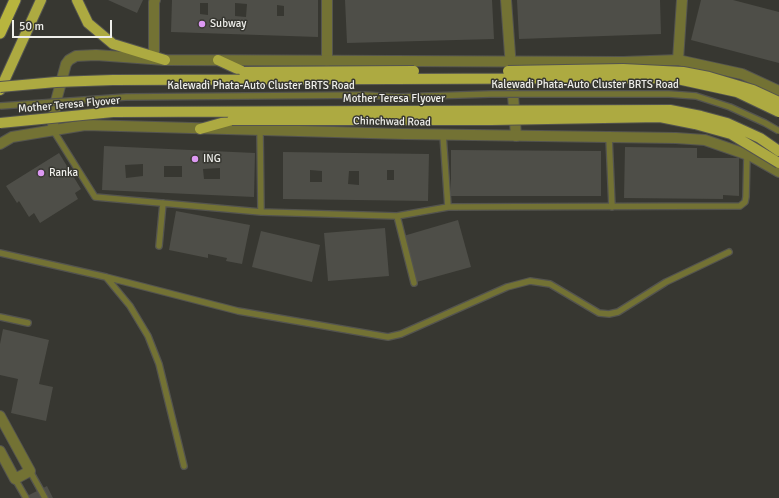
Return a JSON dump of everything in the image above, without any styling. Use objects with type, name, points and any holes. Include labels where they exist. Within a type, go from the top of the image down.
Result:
[{"type":"highway","points":[[0,33],[14,0]]},
{"type":"main road","points":[[0,90],[41,0]]},
{"type":"main road","points":[[77,0],[88,23],[113,44],[165,60]]},
{"type":"main road","points":[[218,60],[244,72],[658,70],[709,77],[753,90],[779,102]]},
{"type":"main road","name":"Mother Teresa Flyover","points":[[0,87],[56,82],[112,80],[673,78],[737,92],[779,112]]},
{"type":"main road","name":"Mother Teresa Flyover","points":[[0,123],[113,112],[670,110],[727,123],[760,138],[779,151]]},
{"type":"main road","points":[[200,129],[232,120],[491,120],[660,118],[695,124],[731,134],[779,163]]},
{"type":"street","points":[[154,56],[155,0]]},
{"type":"street","points":[[327,0],[327,61]]},
{"type":"street","points":[[506,0],[516,136]]},
{"type":"street","points":[[678,60],[682,0]]},
{"type":"street","points":[[53,129],[56,101],[66,64],[68,60],[76,56],[96,55],[165,60],[623,62],[678,60],[742,74],[779,91]]},
{"type":"street","name":"Chinchwad Road","points":[[0,144],[12,137],[53,129],[85,125],[260,131],[705,140],[747,154],[779,172]]},
{"type":"street","points":[[0,416],[30,471],[15,479],[0,451]]},
{"type":"lane","name":"Kalewadi Phata-Auto Cluster BRTS Road","points":[[0,106],[126,97],[364,95],[396,98],[491,94],[670,94],[696,96],[730,107],[765,123],[779,132]]},
{"type":"lane","points":[[53,129],[95,197],[261,212],[397,216],[448,207],[740,206],[745,202],[746,197],[747,154]]},
{"type":"lane","points":[[260,131],[261,212]]},
{"type":"lane","points":[[444,135],[448,207]]},
{"type":"lane","points":[[609,137],[612,207]]},
{"type":"lane","points":[[159,246],[163,203]]},
{"type":"lane","points":[[397,216],[414,283]]},
{"type":"lane","points":[[0,253],[106,277],[238,311],[388,336],[401,334],[507,287],[530,281],[550,284],[599,313],[609,314],[618,312],[666,282],[729,252]]},
{"type":"lane","points":[[106,277],[130,306],[148,336],[159,364],[184,466]]},
{"type":"lane","points":[[0,317],[28,323]]},
{"type":"lane","points":[[30,471],[44,498]]},
{"type":"lane","points":[[15,479],[26,498]]},
{"type":"building","points":[[108,0],[143,0],[137,13]]},
{"type":"building","points":[[172,0],[318,0],[318,37],[171,32]],"holes":[[[200,3],[208,3],[208,15],[200,14]],[[235,3],[247,4],[246,17],[235,16]],[[277,5],[284,6],[284,16],[277,16]]]},
{"type":"building","points":[[345,0],[492,0],[494,39],[347,43]]},
{"type":"building","points":[[517,0],[660,0],[661,34],[519,39]]},
{"type":"building","points":[[701,0],[733,0],[779,12],[779,63],[691,40]]},
{"type":"building","points":[[104,146],[255,153],[254,197],[102,190]],"holes":[[[143,164],[143,176],[126,178],[125,165]],[[164,166],[182,166],[182,177],[164,177]],[[220,168],[220,179],[204,179],[203,169]]]},
{"type":"building","points":[[625,147],[697,148],[697,158],[739,158],[739,196],[723,195],[723,199],[624,198]]},
{"type":"building","points":[[451,150],[601,151],[601,196],[451,196]]},
{"type":"building","points":[[283,152],[429,154],[428,201],[283,199]],"holes":[[[310,170],[322,171],[322,182],[310,182]],[[387,170],[394,170],[394,180],[387,180]],[[349,171],[359,171],[359,185],[348,184]]]},
{"type":"building","points":[[59,153],[81,189],[75,193],[78,199],[40,223],[34,213],[29,217],[19,201],[17,203],[6,186]]},
{"type":"building","points":[[176,211],[250,225],[242,264],[226,261],[227,258],[208,254],[208,258],[169,250]]},
{"type":"building","points":[[458,220],[471,267],[413,283],[400,237]]},
{"type":"building","points":[[385,228],[389,276],[328,281],[324,233]]},
{"type":"building","points":[[261,231],[320,245],[312,282],[252,267]]},
{"type":"building","points":[[3,329],[49,340],[39,384],[53,387],[46,421],[11,413],[18,379],[0,375],[0,344]]},
{"type":"building","points":[[47,486],[53,498],[23,498]]},
{"type":"place","name":"Subway","points":[[202,24]]},
{"type":"place","name":"ING","points":[[195,159]]},
{"type":"place","name":"Ranka","points":[[41,173]]}]
